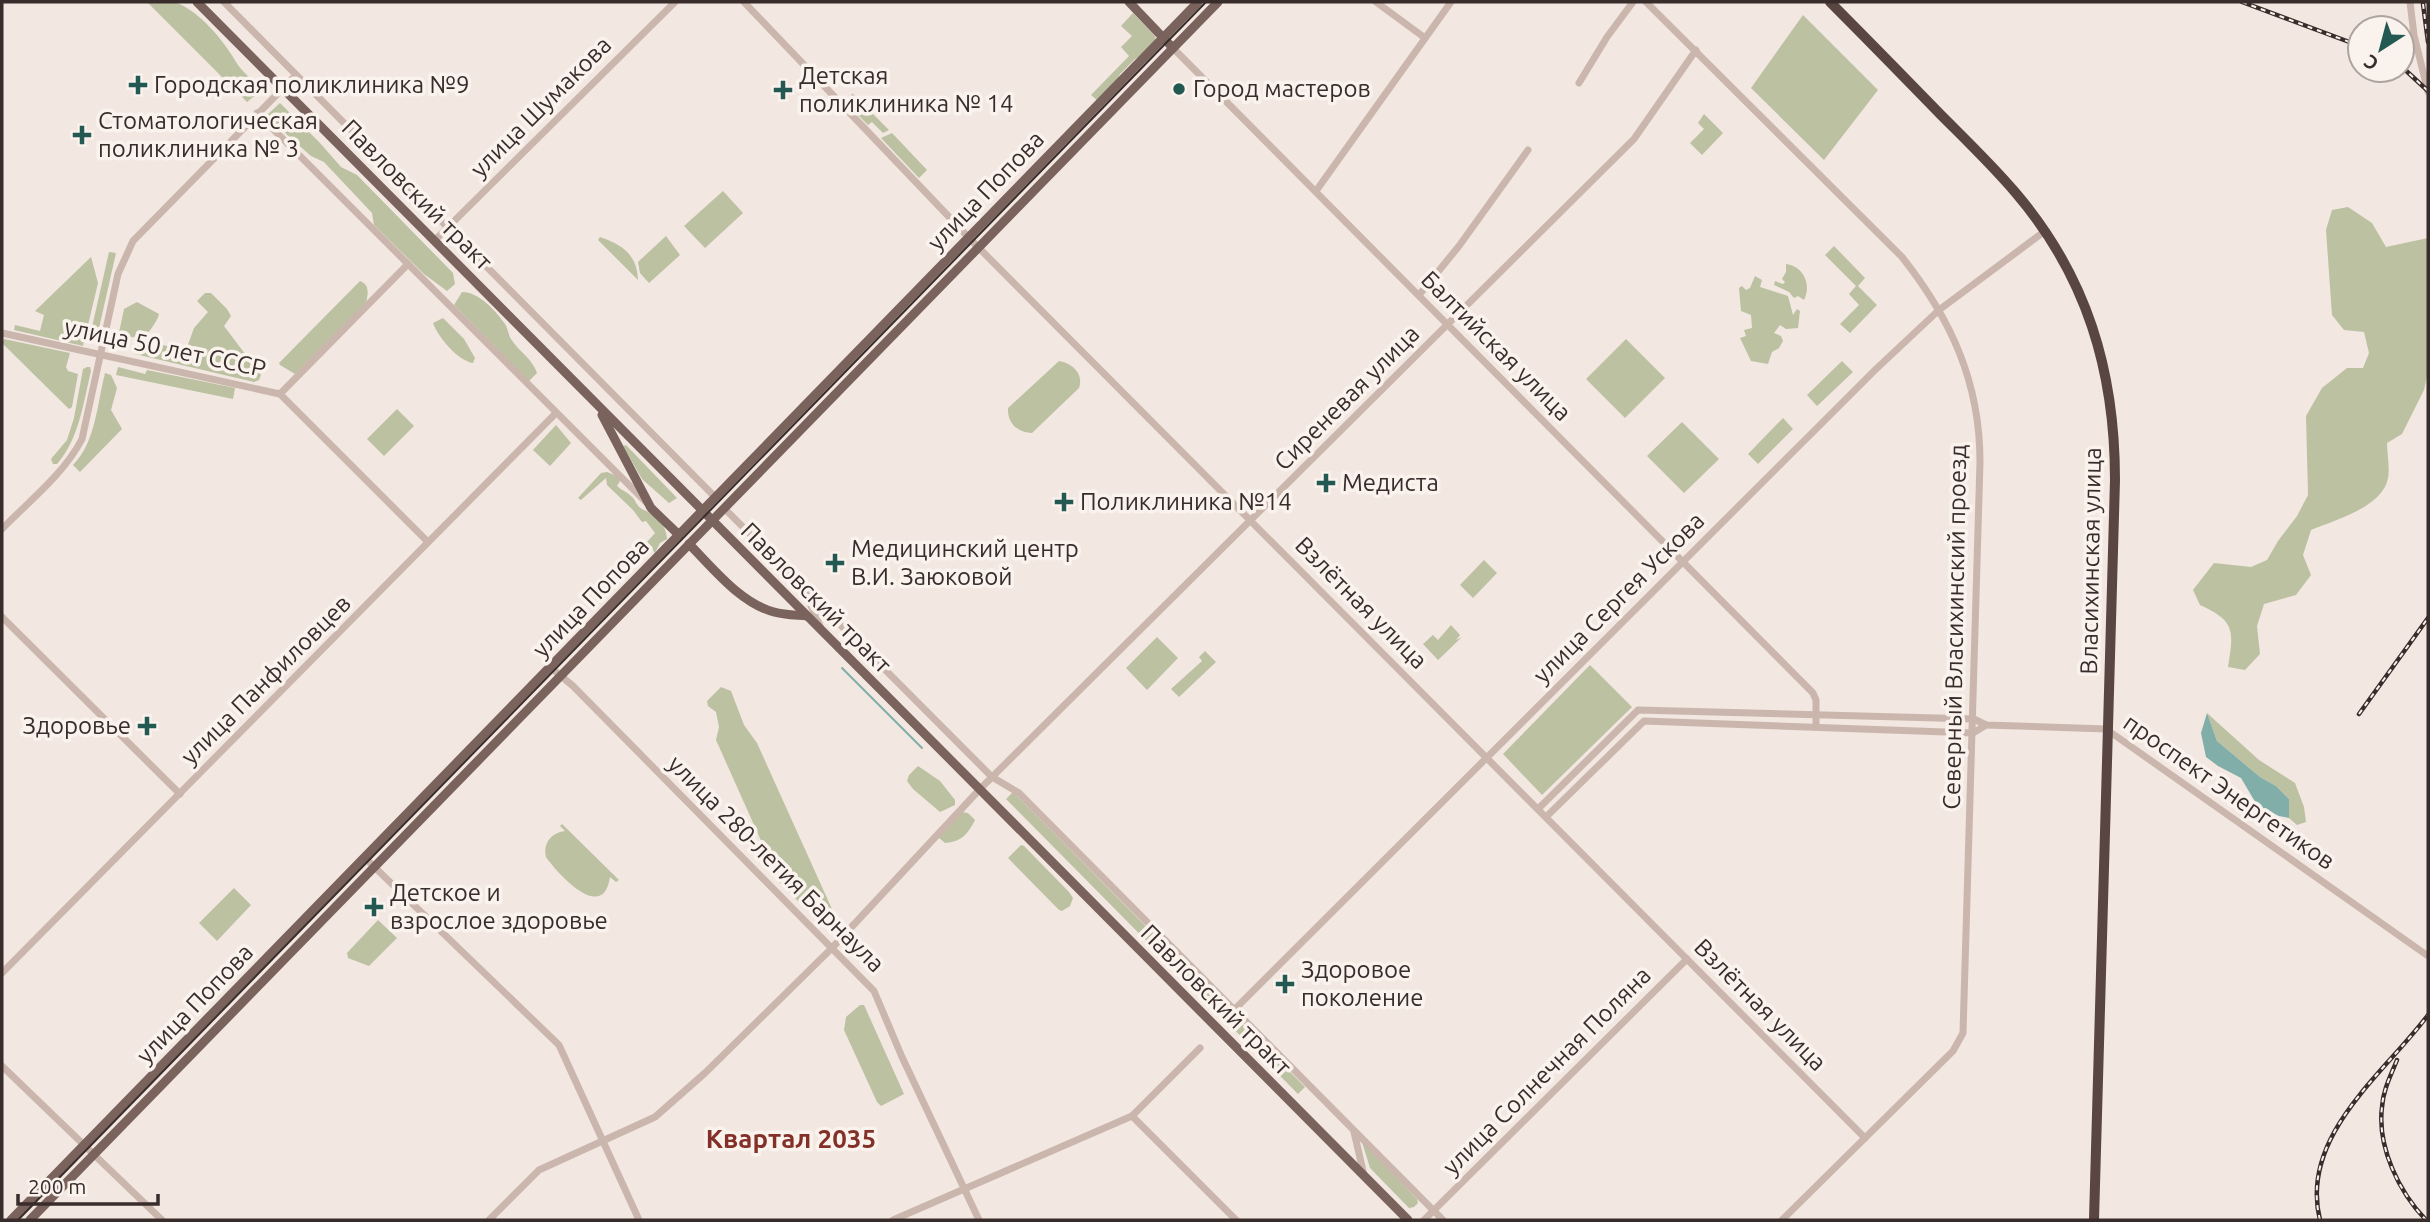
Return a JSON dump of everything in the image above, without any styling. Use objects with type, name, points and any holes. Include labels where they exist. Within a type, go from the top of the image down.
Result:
[{"type":"highway","name":"Власихинская улица","points":[[1830,2],[1992,166],[2045,231],[2064,262],[2092,322],[2103,363],[2113,413],[2115,480],[2094,1220]]},
{"type":"main road","name":"Павловский тракт","points":[[197,2],[1408,1220]]},
{"type":"main road","name":"Балтийская улица","points":[[1129,2],[1173,48]]},
{"type":"main road","name":"улица Попова","points":[[30,1220],[1218,2]]},
{"type":"main road","name":"улица Попова","points":[[11,1220],[1195,5]]},
{"type":"main road","points":[[1195,5],[1201,19]]},
{"type":"main road","points":[[815,395],[825,405]]},
{"type":"main road","points":[[589,397],[613,432],[651,508],[679,535]]},
{"type":"main road","points":[[689,544],[727,582],[765,609],[807,616]]},
{"type":"main road","points":[[598,618],[608,627]]},
{"type":"street","points":[[224,2],[715,497]]},
{"type":"street","name":"улица Шумакова","points":[[434,241],[675,2]]},
{"type":"street","name":"Взлётная улица","points":[[744,2],[968,237],[1865,1138]]},
{"type":"street","points":[[1376,2],[1425,38]]},
{"type":"street","points":[[1316,191],[1451,2]]},
{"type":"street","points":[[1579,83],[1607,37],[1633,2]]},
{"type":"street","name":"Северный Власихинский проезд","points":[[1646,2],[1902,257],[1925,287],[1939,310],[1968,373],[1980,443],[1974,719],[1962,1033],[1953,1051],[1782,1220]]},
{"type":"street","points":[[2410,2],[2414,35],[2428,92]]},
{"type":"street","name":"Балтийская улица","points":[[1173,48],[1813,693],[1816,700],[1816,727]]},
{"type":"street","name":"Сиреневая улица","points":[[489,1220],[539,1170],[655,1117],[705,1073],[832,948],[980,789],[1634,139],[1696,50]]},
{"type":"street","points":[[2,529],[76,452],[86,426],[118,274],[133,241],[296,75]]},
{"type":"street","points":[[257,113],[651,508]]},
{"type":"street","points":[[1419,295],[1459,246],[1528,149]]},
{"type":"street","name":"улица Сергея Ускова","points":[[1234,1010],[1867,378],[1939,310],[2045,231]]},
{"type":"street","points":[[280,394],[408,264]]},
{"type":"street","name":"улица 50 лет СССР","points":[[2,333],[280,394],[428,542]]},
{"type":"street","name":"улица Панфиловцев","points":[[2,974],[556,413]]},
{"type":"street","points":[[724,508],[992,777],[1019,793],[1443,1220]]},
{"type":"street","points":[[802,585],[823,633]]},
{"type":"street","points":[[2,617],[180,794]]},
{"type":"street","points":[[844,653],[856,640]]},
{"type":"street","name":"улица 280-летия Барнаула","points":[[550,667],[874,991],[979,1220]]},
{"type":"street","points":[[1538,809],[1638,710],[1974,719],[1986,725]]},
{"type":"street","points":[[1546,817],[1644,721],[1973,733],[1986,725]]},
{"type":"street","name":"проспект Энергетиков","points":[[1986,725],[2106,729],[2428,956]]},
{"type":"street","points":[[1583,764],[1592,773]]},
{"type":"street","points":[[364,857],[559,1045],[639,1220]]},
{"type":"street","name":"улица Солнечная Поляна","points":[[1424,1220],[1687,958]]},
{"type":"street","points":[[893,1220],[1132,1116],[1200,1048]]},
{"type":"street","points":[[2,1066],[162,1220]]},
{"type":"street","points":[[1132,1116],[1236,1220]]},
{"type":"street","points":[[1354,1132],[1364,1175]]},
{"type":"green space","points":[[147,2],[174,2],[201,19],[225,45],[254,83],[258,93],[247,102]]},
{"type":"green space","points":[[1133,13],[1156,40],[1120,74],[1115,84],[1098,101],[1091,95],[1129,56],[1121,47],[1132,36],[1121,26]]},
{"type":"green space","points":[[1803,15],[1878,90],[1824,160],[1751,88]]},
{"type":"green space","points":[[853,93],[889,130],[883,133],[872,122],[868,125],[845,102]]},
{"type":"green space","points":[[280,103],[341,167],[357,175],[453,273],[455,284],[447,291],[424,274],[374,225],[372,213],[324,162],[311,156],[266,116]]},
{"type":"green space","points":[[1704,114],[1723,133],[1702,155],[1690,143],[1704,129],[1698,123]]},
{"type":"green space","points":[[892,133],[927,170],[919,178],[881,138]]},
{"type":"green space","points":[[723,191],[743,213],[705,248],[684,226]]},
{"type":"green space","points":[[2348,207],[2372,223],[2386,247],[2428,238],[2428,371],[2424,390],[2402,434],[2387,443],[2389,474],[2384,488],[2368,505],[2311,530],[2303,555],[2311,575],[2296,595],[2264,604],[2257,626],[2260,654],[2245,670],[2228,667],[2231,644],[2229,628],[2220,616],[2200,605],[2193,590],[2214,563],[2251,567],[2267,560],[2308,495],[2306,416],[2322,388],[2347,368],[2363,368],[2369,353],[2364,332],[2344,330],[2332,315],[2326,230],[2332,210]]},
{"type":"green space","points":[[666,236],[680,255],[649,283],[640,273],[638,262]]},
{"type":"green space","points":[[600,237],[627,252],[635,264],[638,280],[598,240]]},
{"type":"green space","points":[[1834,246],[1865,278],[1858,286],[1877,305],[1850,333],[1840,324],[1859,305],[1849,294],[1856,286],[1825,255]]},
{"type":"green space","points":[[109,252],[116,253],[97,337],[90,336]]},
{"type":"green space","points":[[91,257],[98,283],[83,346],[14,330],[15,325],[40,331],[44,315],[35,311]]},
{"type":"green space","points":[[1786,264],[1797,268],[1804,277],[1807,288],[1804,300],[1798,296],[1794,298],[1789,292],[1774,285],[1775,281],[1783,284],[1785,282],[1782,279]]},
{"type":"green space","points":[[1755,276],[1762,280],[1760,287],[1788,296],[1793,315],[1797,309],[1800,311],[1798,328],[1786,329],[1780,325],[1774,333],[1781,336],[1783,341],[1779,348],[1772,352],[1768,364],[1751,361],[1740,338],[1746,336],[1744,330],[1752,328],[1751,315],[1741,311],[1739,288],[1750,288]]},
{"type":"green space","points":[[360,281],[367,287],[366,303],[295,374],[280,365],[279,363]]},
{"type":"green space","points":[[462,292],[481,299],[501,319],[511,339],[535,368],[537,373],[529,381],[454,305]]},
{"type":"green space","points":[[205,293],[211,293],[227,309],[231,316],[224,326],[261,375],[259,380],[254,382],[135,354],[138,340],[186,350],[194,328],[208,312],[197,301]]},
{"type":"green space","points":[[137,302],[159,314],[157,320],[147,335],[120,339],[118,337],[124,309]]},
{"type":"green space","points":[[443,318],[464,339],[475,358],[473,363],[461,358],[439,335],[433,323]]},
{"type":"green space","points":[[4,339],[70,353],[66,367],[68,371],[78,374],[72,407],[69,409],[2,343]]},
{"type":"green space","points":[[1626,339],[1665,378],[1625,418],[1586,379]]},
{"type":"green space","points":[[1059,361],[1076,370],[1080,378],[1079,388],[1032,433],[1018,429],[1011,423],[1008,408]]},
{"type":"green space","points":[[1842,361],[1853,372],[1817,406],[1807,395]]},
{"type":"green space","points":[[90,367],[91,371],[75,432],[64,454],[57,464],[53,464],[51,459],[67,440],[83,369]]},
{"type":"green space","points":[[118,367],[145,374],[147,370],[235,388],[233,399],[116,375]]},
{"type":"green space","points":[[105,373],[111,375],[117,388],[111,410],[122,429],[80,472],[73,465],[81,456],[91,434]]},
{"type":"green space","points":[[397,409],[414,426],[384,456],[367,439]]},
{"type":"green space","points":[[1783,418],[1793,429],[1758,464],[1748,454]]},
{"type":"green space","points":[[1682,422],[1719,459],[1684,493],[1647,456]]},
{"type":"green space","points":[[556,425],[571,443],[550,466],[533,450]]},
{"type":"green space","points":[[626,445],[677,498],[669,503],[642,479],[623,446]]},
{"type":"green space","points":[[601,473],[617,476],[620,481],[617,486],[662,524],[667,539],[660,543],[655,553],[647,542],[655,533],[646,521],[642,522],[607,485],[606,478],[581,500],[578,498]]},
{"type":"green space","points":[[1484,560],[1497,573],[1473,598],[1460,585]]},
{"type":"green space","points":[[1451,625],[1460,635],[1456,640],[1462,637],[1438,660],[1423,644],[1433,635],[1438,640]]},
{"type":"green space","points":[[1157,637],[1178,658],[1147,690],[1126,668]]},
{"type":"green space","points":[[1205,651],[1216,662],[1179,697],[1171,689],[1202,661],[1199,657]]},
{"type":"green space","points":[[1590,665],[1632,707],[1542,795],[1503,754]]},
{"type":"green space","points":[[721,687],[731,691],[744,725],[757,743],[836,918],[833,923],[798,901],[780,883],[716,740],[719,727],[716,712],[708,706],[707,701]]},
{"type":"green space","points":[[2207,713],[2259,760],[2295,783],[2304,807],[2306,822],[2297,825],[2289,818],[2289,799],[2217,741]]},
{"type":"green space","points":[[918,766],[940,781],[955,800],[955,805],[940,812],[913,789],[907,781]]},
{"type":"green space","points":[[1013,792],[1305,1087],[1298,1094],[1006,799]]},
{"type":"green space","points":[[962,812],[968,813],[975,820],[960,839],[945,843],[938,837]]},
{"type":"green space","points":[[562,824],[619,880],[616,882],[610,877],[606,890],[599,896],[590,896],[580,891],[560,874],[546,857],[549,840],[565,831],[560,826]]},
{"type":"green space","points":[[1021,845],[1069,892],[1073,898],[1070,906],[1059,910],[1008,858]]},
{"type":"green space","points":[[234,888],[251,905],[217,941],[199,923]]},
{"type":"green space","points":[[378,920],[397,938],[369,966],[348,958],[347,953]]},
{"type":"green space","points":[[860,1005],[864,1005],[904,1094],[881,1106],[844,1030],[846,1017]]},
{"type":"green space","points":[[1362,1142],[1417,1199],[1418,1203],[1414,1207],[1409,1208],[1370,1168]]},
{"type":"water","points":[[2207,713],[2217,741],[2289,799],[2289,818],[2257,805],[2241,778],[2206,757],[2201,733]]},
{"type":"waterway","points":[[842,668],[922,748]]},
{"type":"tram line","points":[[18,1220],[1206,2]]},
{"type":"railway","points":[[2242,2],[2346,41]]},
{"type":"railway","points":[[2423,4],[2428,42]]},
{"type":"railway","points":[[2416,80],[2428,91]]},
{"type":"railway","points":[[2359,714],[2428,618]]},
{"type":"railway","points":[[2320,1220],[2317,1189],[2322,1161],[2333,1134],[2369,1084],[2428,1015]]},
{"type":"railway","points":[[2397,1060],[2383,1101],[2383,1138],[2399,1182],[2426,1220]]},
{"type":"place","name":"Городская поликлиника №9","points":[[138,85]]},
{"type":"place","name":"Город мастеров","points":[[1179,89]]},
{"type":"place","name":"Детская поликлиника № 14","points":[[783,90]]},
{"type":"place","name":"Стоматологическая поликлиника № 3","points":[[82,135]]},
{"type":"place","name":"Медиста","points":[[1326,483]]},
{"type":"place","name":"Поликлиника №14","points":[[1064,502]]},
{"type":"place","name":"Медицинский центр В.И. Заюковой","points":[[835,563]]},
{"type":"place","name":"Здоровье","points":[[147,726]]},
{"type":"place","name":"Детское и взрослое здоровье","points":[[374,907]]},
{"type":"place","name":"Здоровое поколение","points":[[1285,984]]},
{"type":"district","name":"Квартал 2035","points":[[791,1139]]}]
